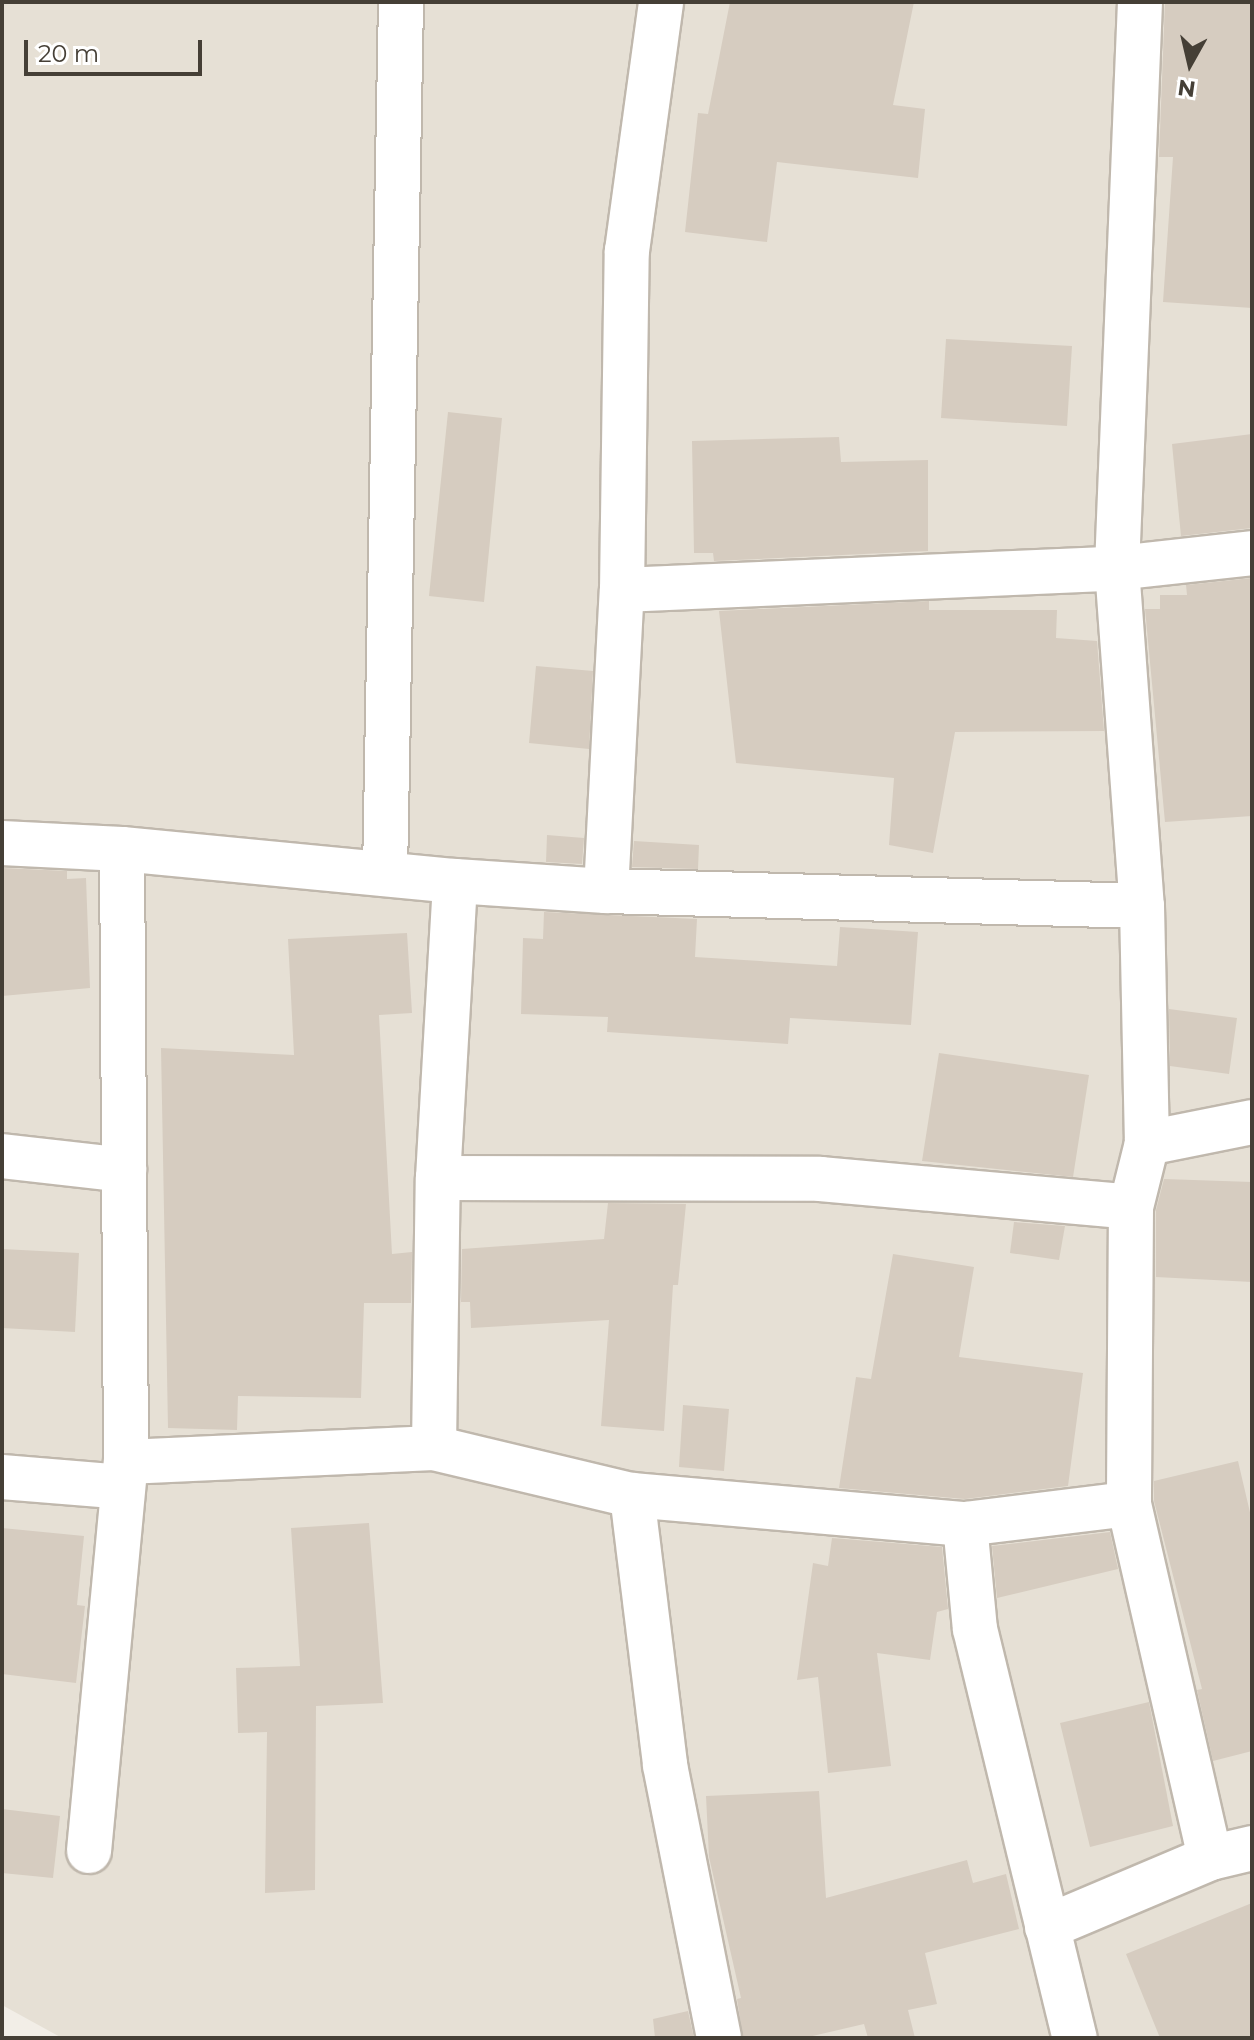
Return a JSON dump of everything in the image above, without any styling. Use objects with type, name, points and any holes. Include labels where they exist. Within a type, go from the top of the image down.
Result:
[{"type":"street","points":[[385,874],[401,2]]},
{"type":"street","points":[[606,891],[622,590],[627,251],[661,2]]},
{"type":"street","points":[[1140,2],[1117,568],[1142,906],[1147,1143],[1131,1207],[1129,1504],[1210,1858]]},
{"type":"street","points":[[622,590],[1117,568],[1252,553]]},
{"type":"street","points":[[2,843],[122,849],[455,881],[606,891],[1142,906]]},
{"type":"street","points":[[89,1851],[125,1475],[122,849]]},
{"type":"street","points":[[434,1448],[438,1178],[455,881]]},
{"type":"street","points":[[1147,1143],[1252,1122]]},
{"type":"street","points":[[2,1156],[124,1170]]},
{"type":"street","points":[[438,1178],[820,1179],[1131,1207]]},
{"type":"street","points":[[2,1477],[125,1475],[434,1448],[632,1495],[965,1524],[1129,1504]]},
{"type":"street","points":[[632,1495],[665,1765],[719,2038]]},
{"type":"street","points":[[965,1524],[975,1629],[1075,2038]]},
{"type":"street","points":[[1047,1927],[1210,1858],[1252,1848]]},
{"type":"shaded area","points":[[2,2],[1252,2],[1252,2038],[62,2038],[2,2005]]},
{"type":"building","points":[[730,2],[914,2],[893,105],[925,109],[918,178],[777,162],[767,242],[685,232],[698,113],[708,114]]},
{"type":"building","points":[[1165,2],[1252,2],[1252,308],[1163,302],[1173,157],[1159,157]]},
{"type":"building","points":[[946,339],[1072,346],[1067,426],[941,418]]},
{"type":"building","points":[[448,412],[502,418],[484,602],[429,596]]},
{"type":"building","points":[[1252,434],[1252,528],[1181,536],[1172,444]]},
{"type":"building","points":[[839,437],[841,462],[928,460],[928,551],[714,561],[713,553],[694,553],[692,441]]},
{"type":"building","points":[[1252,578],[1252,816],[1165,822],[1145,609],[1160,609],[1160,595],[1187,595],[1186,585]]},
{"type":"building","points":[[929,601],[929,610],[1057,610],[1056,638],[1097,641],[1104,731],[955,732],[933,853],[889,845],[894,778],[736,763],[719,611]]},
{"type":"building","points":[[536,666],[593,671],[589,749],[529,743]]},
{"type":"building","points":[[547,835],[584,838],[582,864],[546,862]]},
{"type":"building","points":[[634,841],[699,845],[698,869],[632,867]]},
{"type":"building","points":[[2,868],[67,871],[67,879],[86,878],[90,988],[2,996]]},
{"type":"building","points":[[544,912],[697,919],[695,957],[837,966],[840,927],[918,932],[911,1025],[790,1018],[788,1044],[607,1032],[608,1017],[521,1014],[523,938],[543,939]]},
{"type":"building","points":[[407,933],[412,1013],[379,1015],[392,1254],[412,1252],[411,1303],[364,1303],[361,1398],[238,1396],[237,1430],[168,1428],[161,1048],[294,1055],[288,939]]},
{"type":"building","points":[[1169,1009],[1237,1018],[1229,1074],[1170,1066]]},
{"type":"building","points":[[939,1053],[1089,1075],[1073,1177],[922,1161]]},
{"type":"building","points":[[1164,1179],[1252,1182],[1252,1282],[1156,1277],[1156,1210]]},
{"type":"building","points":[[608,1203],[686,1204],[678,1285],[673,1285],[664,1431],[601,1426],[609,1320],[471,1328],[470,1302],[461,1302],[462,1249],[604,1239]]},
{"type":"building","points":[[1014,1222],[1065,1226],[1059,1260],[1010,1253]]},
{"type":"building","points":[[2,1249],[79,1253],[75,1332],[2,1328]]},
{"type":"building","points":[[893,1254],[974,1267],[959,1357],[1083,1373],[1068,1486],[965,1499],[839,1488],[856,1377],[871,1379]]},
{"type":"building","points":[[683,1405],[729,1409],[724,1471],[679,1467]]},
{"type":"building","points":[[1238,1461],[1252,1521],[1252,1751],[1213,1761],[1197,1690],[1202,1689],[1154,1501],[1154,1481]]},
{"type":"building","points":[[369,1523],[383,1703],[316,1706],[315,1890],[265,1893],[267,1732],[238,1733],[236,1668],[300,1666],[291,1528]]},
{"type":"building","points":[[2,1528],[84,1536],[77,1605],[85,1606],[76,1683],[2,1674]]},
{"type":"building","points":[[1110,1532],[1118,1569],[997,1598],[992,1546]]},
{"type":"building","points":[[832,1538],[942,1547],[948,1609],[937,1612],[930,1660],[877,1653],[891,1766],[828,1773],[818,1677],[797,1680],[813,1563],[828,1566]]},
{"type":"building","points":[[1149,1702],[1173,1826],[1090,1847],[1060,1723]]},
{"type":"building","points":[[819,1791],[826,1898],[967,1860],[973,1883],[1006,1874],[1019,1929],[925,1953],[937,2004],[908,2010],[915,2038],[868,2038],[864,2024],[804,2038],[743,2038],[737,1999],[741,1998],[709,1857],[706,1796]]},
{"type":"building","points":[[2,1809],[60,1816],[53,1878],[2,1873]]},
{"type":"building","points":[[1252,1903],[1252,2038],[1160,2038],[1126,1954]]},
{"type":"building","points":[[688,2011],[694,2038],[655,2038],[653,2019]]}]
